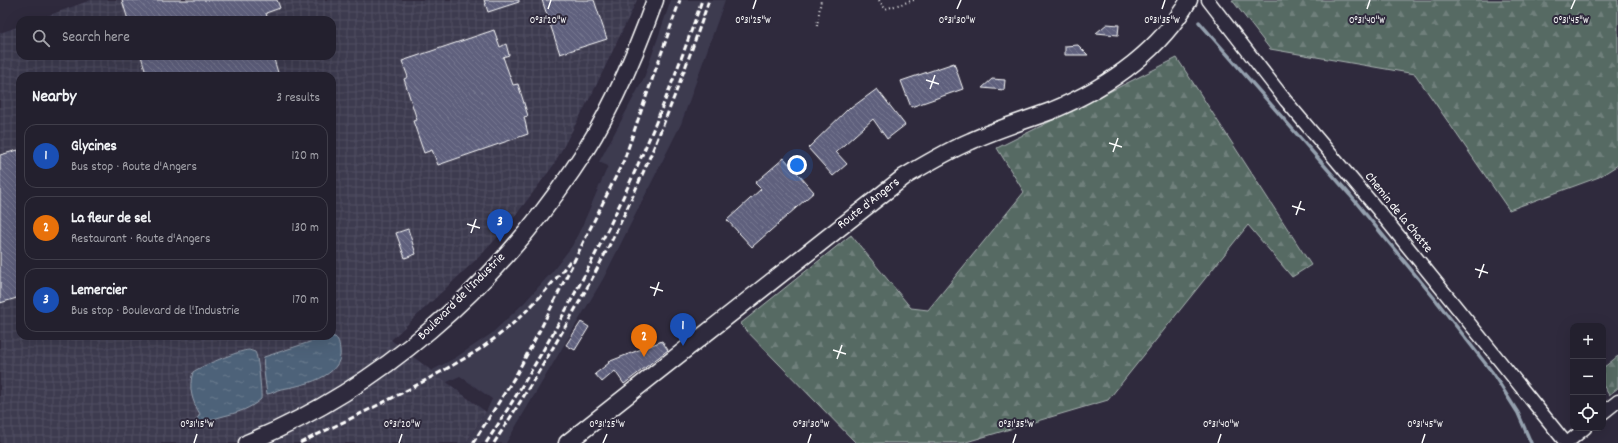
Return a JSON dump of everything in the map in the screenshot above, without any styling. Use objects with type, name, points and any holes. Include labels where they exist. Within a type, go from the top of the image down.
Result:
[{"type":"street","name":"Boulevard de l'Industrie","points":[[247,443],[352,389],[387,366],[436,325],[493,269],[557,193],[599,127],[629,67],[655,0]]},
{"type":"street","name":"Route d'Angers","points":[[567,443],[904,177],[937,157],[972,140],[1051,110],[1085,94],[1124,71],[1144,55],[1163,35],[1189,0]]},
{"type":"street","name":"Chemin de la Chatte","points":[[1208,0],[1286,101],[1378,210],[1567,443]]},
{"type":"street","points":[[1606,411],[1618,401]]},
{"type":"street","points":[[1567,443],[1581,431]]},
{"type":"path","points":[[817,26],[821,0]]},
{"type":"path","points":[[879,0],[885,9],[913,0]]},
{"type":"shaded area","points":[[91,0],[637,0],[593,92],[553,166],[506,228],[482,254],[391,340],[486,412],[466,443],[0,443],[0,33],[16,27],[16,60],[336,60],[336,16],[47,16]]},
{"type":"shaded area","points":[[671,0],[725,0],[681,124],[603,279],[506,443],[466,443],[486,412],[492,399],[460,376],[314,443],[282,443],[414,380],[455,358],[491,334],[524,303],[552,272],[572,246],[583,224],[608,166],[599,162],[644,78]]},
{"type":"green space","points":[[1232,0],[1618,0],[1618,165],[1599,177],[1509,210],[1415,74],[1270,49]]},
{"type":"green space","points":[[1177,58],[1311,265],[1292,277],[1248,225],[1108,400],[963,443],[856,443],[740,324],[851,235],[911,308],[928,310],[1024,192],[997,148]]},
{"type":"green space","points":[[1618,356],[1618,388],[1609,395],[1606,390],[1606,366]]},
{"type":"water","points":[[336,338],[339,343],[340,350],[339,359],[335,367],[320,378],[267,394],[264,357],[316,340],[336,340]]},
{"type":"water","points":[[249,350],[255,352],[256,355],[260,375],[261,399],[245,409],[236,413],[212,419],[199,427],[195,422],[200,414],[193,399],[191,389],[193,372],[220,359]]},
{"type":"building","points":[[122,0],[277,0],[280,8],[266,13],[267,16],[127,16]]},
{"type":"building","points":[[484,0],[519,0],[519,2],[488,12]]},
{"type":"building","points":[[542,0],[594,0],[607,39],[560,54]]},
{"type":"building","points":[[1107,24],[1119,25],[1118,35],[1096,33]]},
{"type":"building","points":[[494,30],[500,47],[506,44],[509,55],[503,57],[513,85],[518,84],[528,116],[524,117],[528,134],[438,165],[432,150],[424,153],[413,121],[417,120],[404,79],[408,77],[402,61]]},
{"type":"building","points":[[1078,45],[1088,55],[1065,55],[1065,46]]},
{"type":"building","points":[[142,60],[274,60],[278,72],[146,72]]},
{"type":"building","points":[[954,63],[963,89],[911,107],[901,81]]},
{"type":"building","points":[[992,79],[1005,80],[1004,90],[982,88]]},
{"type":"building","points":[[877,89],[905,125],[887,139],[873,119],[836,152],[847,164],[833,176],[808,148],[850,107],[851,108]]},
{"type":"building","points":[[16,151],[16,298],[0,303],[0,155]]},
{"type":"building","points":[[784,158],[814,192],[752,247],[727,220],[761,189],[755,183]]},
{"type":"building","points":[[408,229],[416,254],[405,258],[396,233]]},
{"type":"building","points":[[581,322],[589,327],[575,350],[566,345]]},
{"type":"building","points":[[662,341],[668,350],[624,384],[615,371],[602,382],[595,374],[609,363],[608,362]]},
{"type":"waterway","points":[[1199,22],[1350,195],[1435,299],[1492,372],[1518,413],[1531,443]]},
{"type":"railway","points":[[473,443],[516,375],[542,326],[624,160],[680,0]]},
{"type":"railway","points":[[486,443],[551,337],[581,283],[608,228],[634,173],[658,116],[681,59],[702,0]]},
{"type":"railway","points":[[494,443],[555,345],[610,244],[664,124],[709,0]]},
{"type":"railway","points":[[300,443],[402,393],[484,346],[509,327],[528,309],[570,261]]},
{"type":"place","name":"Lemercier","points":[[500,242]]},
{"type":"place","name":"Glycines","points":[[683,346]]},
{"type":"place","name":"La fleur de sel","points":[[644,357]]}]
